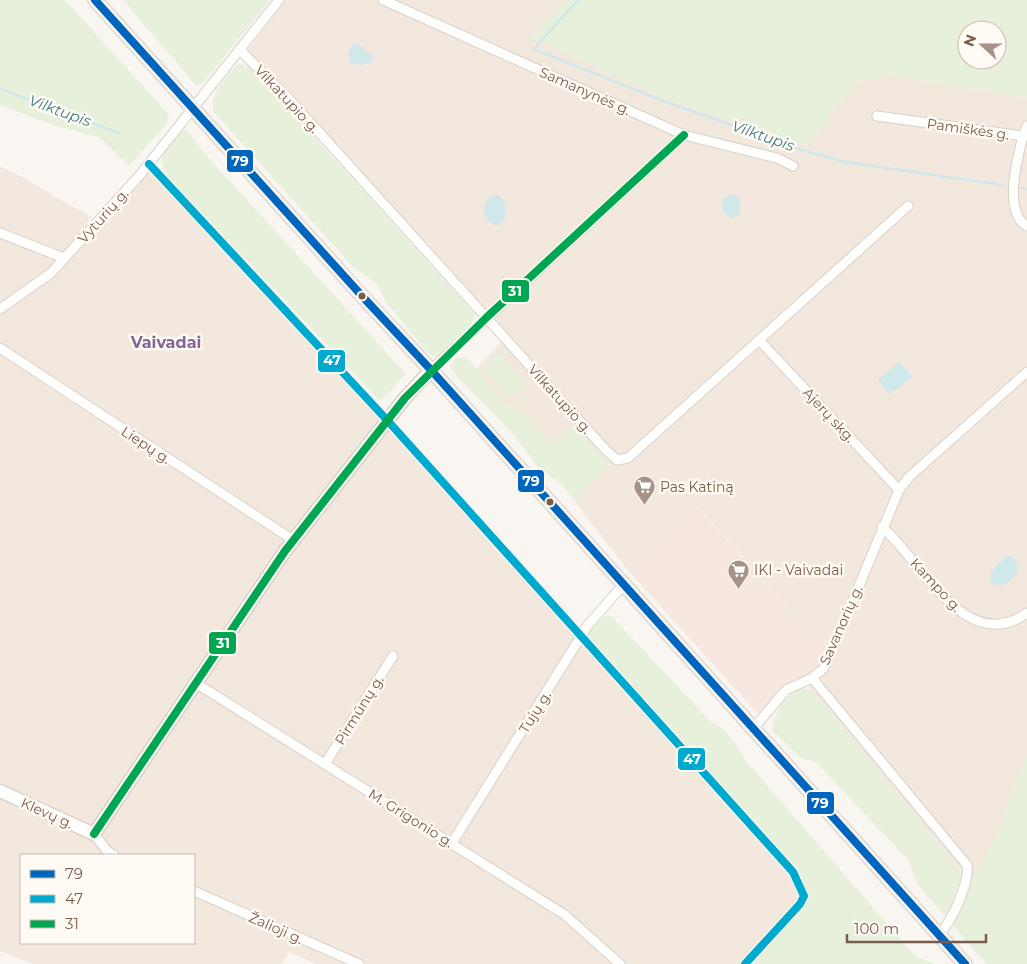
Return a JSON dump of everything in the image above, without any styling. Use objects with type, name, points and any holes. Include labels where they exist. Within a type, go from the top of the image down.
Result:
[{"type":"main road","points":[[94,0],[431,370],[622,585],[965,964]]},
{"type":"main road","points":[[94,834],[194,682],[293,540],[388,420],[431,370]]},
{"type":"main road","name":"Klevų g.","points":[[0,791],[94,834]]},
{"type":"street","name":"Vyturių g.","points":[[0,309],[51,273],[149,164],[194,110],[279,0]]},
{"type":"street","name":"Samanynės g.","points":[[383,0],[684,135],[777,158],[793,166]]},
{"type":"street","name":"Vilkatupio g.","points":[[240,50],[290,100],[604,448],[617,460],[621,461],[628,458],[760,341],[908,206]]},
{"type":"street","name":"Pamiškės g.","points":[[877,116],[1023,136],[1013,182],[1016,216],[1020,222],[1027,226]]},
{"type":"street","points":[[1023,136],[1027,126]]},
{"type":"street","points":[[431,370],[684,135]]},
{"type":"street","points":[[149,164],[388,420],[792,872],[802,888],[804,896],[800,904],[745,964]]},
{"type":"street","points":[[0,233],[64,258]]},
{"type":"street","name":"Ajerų skg.","points":[[760,341],[899,490]]},
{"type":"street","name":"Liepų g.","points":[[0,348],[293,540]]},
{"type":"street","name":"Savanorių g.","points":[[938,934],[948,922],[967,880],[967,865],[812,678],[823,668],[830,655],[899,490],[909,477],[1027,372]]},
{"type":"street","name":"Kampo g.","points":[[882,527],[957,610],[981,623],[1004,624],[1027,612]]},
{"type":"street","name":"Tujų g.","points":[[452,843],[593,617],[622,585]]},
{"type":"street","name":"Pirmūnų g.","points":[[326,764],[393,656]]},
{"type":"street","points":[[753,729],[786,690],[812,678]]},
{"type":"street","name":"M. Grigonio g.","points":[[194,682],[565,916],[620,964]]},
{"type":"street","points":[[94,834],[108,852],[112,854]]},
{"type":"street","name":"Žalioji g.","points":[[195,892],[359,964]]},
{"type":"shaded area","points":[[286,0],[566,0],[530,37],[667,99],[808,147],[856,81],[895,76],[1027,98],[1027,755],[997,835],[971,884],[804,681],[830,655],[699,507],[631,574],[573,499],[611,466],[553,445],[521,411],[504,404],[477,373],[477,368],[502,342],[494,334],[487,317],[253,62],[248,49]]},
{"type":"shaded area","points":[[149,164],[793,872],[804,896],[745,964],[316,964],[290,952],[281,964],[34,964],[0,951],[0,167],[13,172],[91,217],[67,254]]},
{"type":"shaded area","points":[[698,507],[830,655],[823,669],[797,684],[762,718],[631,574]]},
{"type":"green space","points":[[0,0],[65,0],[169,115],[167,123],[129,166],[99,137],[56,126],[0,105]]},
{"type":"green space","points":[[123,0],[270,0],[202,84],[196,85]]},
{"type":"green space","points":[[566,0],[1027,0],[1027,98],[895,76],[856,81],[808,147],[667,99],[530,37]]},
{"type":"green space","points":[[239,64],[251,67],[475,314],[472,324],[440,356],[433,356],[428,353],[387,303],[376,283],[354,268],[213,111],[216,91],[229,73]]},
{"type":"green space","points":[[186,129],[205,154],[406,374],[382,400],[378,399],[171,180],[162,159],[167,149],[182,131]]},
{"type":"green space","points":[[499,353],[526,384],[510,399],[482,368]]},
{"type":"green space","points":[[467,357],[504,404],[521,411],[553,445],[575,424],[611,466],[573,499],[562,485],[539,468],[511,432],[451,370],[450,365],[456,358]]},
{"type":"green space","points":[[607,615],[611,616],[711,722],[727,733],[745,760],[915,956],[935,964],[745,964],[800,904],[801,888],[582,635]]},
{"type":"green space","points":[[800,689],[811,689],[971,884],[997,835],[1027,755],[1027,964],[986,964],[918,885],[908,860],[817,763],[799,757],[772,730],[781,706]]},
{"type":"water","points":[[354,44],[360,45],[373,57],[373,61],[362,65],[350,63],[348,52]]},
{"type":"water","points":[[732,194],[738,197],[740,201],[741,213],[735,218],[730,218],[722,210],[724,198]]},
{"type":"water","points":[[494,195],[500,196],[505,205],[505,219],[497,226],[488,221],[483,209],[487,200]]},
{"type":"water","points":[[899,362],[913,377],[890,394],[878,380]]},
{"type":"water","points":[[1012,556],[1018,569],[1016,575],[1005,585],[994,585],[990,580],[991,571],[1005,557]]},
{"type":"waterway","name":"Vilktupis","points":[[578,0],[534,49],[663,101],[802,150],[845,162],[1002,185]]},
{"type":"waterway","name":"Vilktupis","points":[[0,89],[119,133]]},
{"type":"waterway","name":"Vilktupis","points":[[1022,188],[1027,189]]},
{"type":"transit line","name":"79","points":[[95,0],[431,370],[965,964]]},
{"type":"transit line","name":"31","points":[[94,834],[285,551],[405,398],[487,317],[684,135]]},
{"type":"transit line","name":"47","points":[[149,164],[387,420],[793,872],[804,896],[800,904],[745,964]]},
{"type":"place","name":"Pas Katiną","points":[[644,506]]},
{"type":"place","name":"IKI - Vaivadai","points":[[738,589]]},
{"type":"district","name":"Vaivadai","points":[[166,342]]}]
